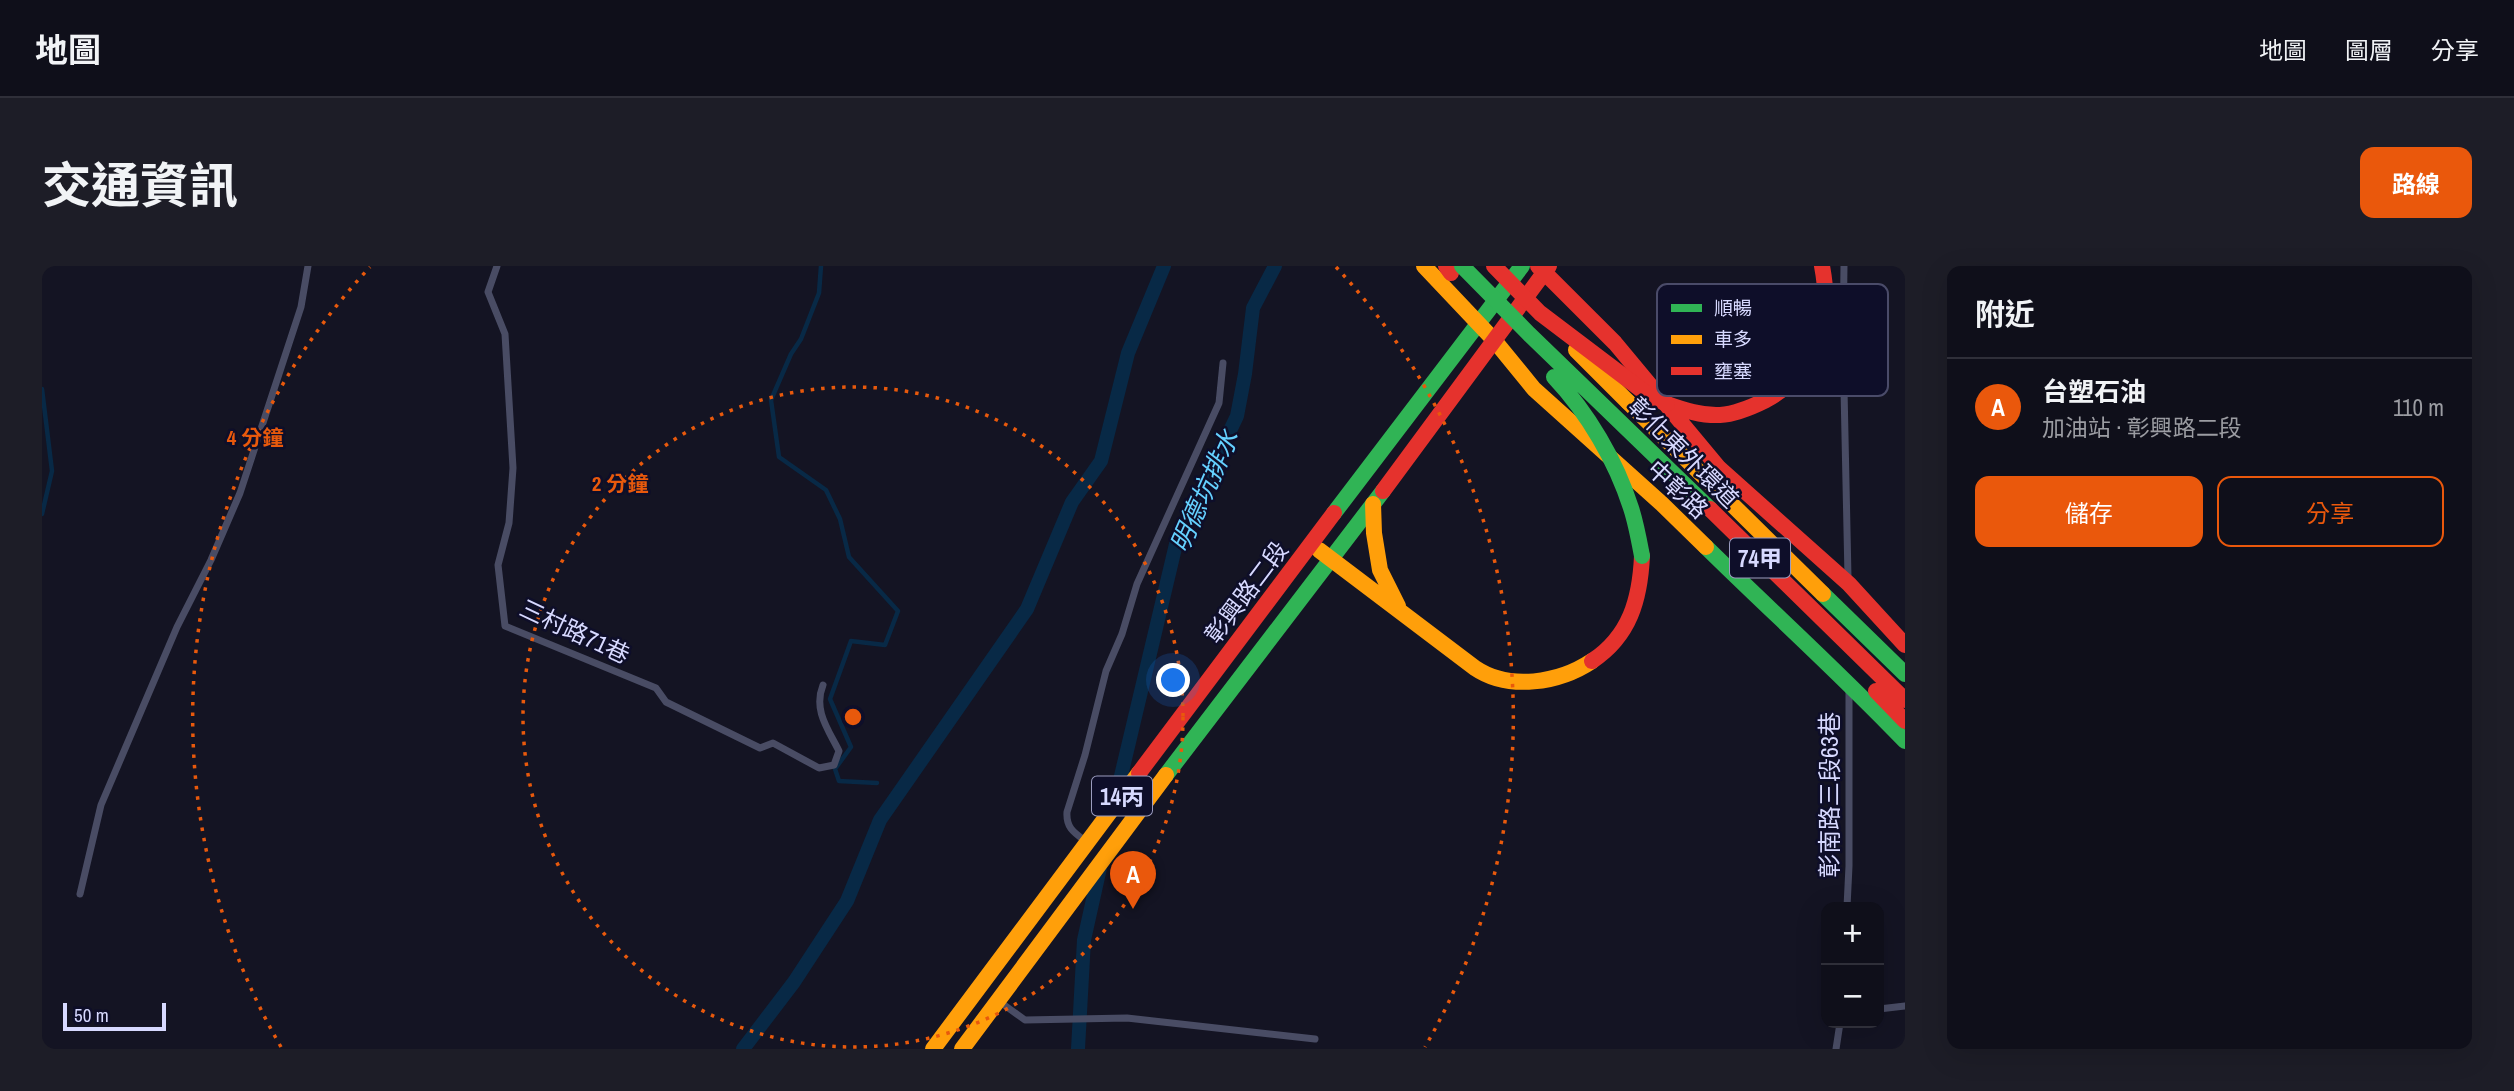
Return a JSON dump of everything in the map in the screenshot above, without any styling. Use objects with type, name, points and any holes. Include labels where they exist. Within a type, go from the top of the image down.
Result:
[{"type":"main road","name":"中彰路","points":[[1424,266],[1494,340],[1534,389],[1662,504],[1792,632],[1849,682],[1905,741]]},
{"type":"main road","points":[[1310,544],[1475,668],[1494,679],[1548,679],[1573,672],[1594,660],[1615,640],[1632,614],[1640,583],[1642,556],[1632,510],[1616,468],[1573,397],[1446,266]]},
{"type":"main road","name":"彰化東外環道","points":[[1462,266],[1905,700]]},
{"type":"main road","name":"彰化東外環道","points":[[1494,266],[1905,674]]},
{"type":"main road","name":"彰興路二段","points":[[933,1049],[1310,544],[1522,266]]},
{"type":"main road","points":[[1822,266],[1827,284]]},
{"type":"main road","name":"中彰路","points":[[1544,268],[1615,343],[1657,393]]},
{"type":"main road","name":"彰興路二段","points":[[962,1049],[1104,857],[1373,504],[1544,268]]},
{"type":"main road","points":[[1540,313],[1647,394],[1683,409],[1728,415],[1774,396]]},
{"type":"main road","name":"中彰路","points":[[1659,396],[1719,468],[1849,584],[1905,645]]},
{"type":"main road","points":[[1373,504],[1380,570],[1401,612]]},
{"type":"main road","points":[[1802,574],[1877,631],[1905,660]]},
{"type":"main road","points":[[1792,632],[1849,584]]},
{"type":"main road","points":[[1789,587],[1842,656],[1905,721]]},
{"type":"main road","points":[[1849,682],[1893,633]]},
{"type":"lane","points":[[79,894],[101,805],[177,627],[211,560],[240,493],[301,307],[309,266]]},
{"type":"lane","name":"三村路71巷","points":[[497,266],[488,292],[506,334],[513,468],[509,523],[498,565],[505,626],[656,688],[666,702],[760,748],[773,743],[820,768],[834,765],[839,751],[823,720],[818,699],[823,685]]},
{"type":"lane","points":[[1844,266],[1844,284]]},
{"type":"lane","points":[[1104,857],[1072,831],[1067,821],[1067,812],[1085,755],[1106,671],[1122,634],[1138,584],[1219,403],[1223,363]]},
{"type":"lane","points":[[1844,396],[1849,584]]},
{"type":"lane","name":"彰南路三段63巷","points":[[1847,902],[1850,853],[1849,682]]},
{"type":"lane","points":[[999,1001],[1025,1020],[1127,1017],[1315,1039]]},
{"type":"lane","points":[[1884,1008],[1905,1006]]},
{"type":"lane","points":[[1836,1049],[1839,1028]]},
{"type":"waterway","points":[[821,266],[819,293],[801,339],[791,354],[771,400],[779,457],[826,490],[840,519],[849,557],[898,611],[885,645],[851,641],[830,699],[851,747],[835,769],[839,781],[877,783]]},
{"type":"waterway","points":[[743,1049],[794,982],[847,901],[880,820],[1027,609],[1072,502],[1101,461],[1128,353],[1164,266]]},
{"type":"waterway","name":"明德坑排水","points":[[1116,797],[1176,544],[1237,416],[1253,308],[1275,266]]},
{"type":"waterway","points":[[42,389],[52,471],[42,514]]},
{"type":"waterway","name":"明德坑排水","points":[[1078,1049],[1084,940],[1100,868]]},
{"type":"traffic: fast","points":[[1462,266],[1710,509]]},
{"type":"traffic: fast","points":[[1334,513],[1522,266]]},
{"type":"traffic: fast","points":[[1554,377],[1578,406],[1609,455],[1631,508],[1642,556]]},
{"type":"traffic: fast","points":[[1166,775],[1383,491]]},
{"type":"traffic: fast","points":[[1706,547],[1905,741]]},
{"type":"traffic: fast","points":[[1823,594],[1905,674]]},
{"type":"traffic: slow","points":[[1424,266],[1494,340],[1534,389],[1706,547]]},
{"type":"traffic: slow","points":[[1576,350],[1628,402]]},
{"type":"traffic: slow","points":[[1628,402],[1823,594]]},
{"type":"traffic: slow","points":[[1373,504],[1380,570],[1398,606]]},
{"type":"traffic: slow","points":[[1319,550],[1475,668],[1488,675],[1518,682],[1549,679],[1565,675],[1592,661]]},
{"type":"traffic: slow","points":[[933,1049],[1139,773]]},
{"type":"traffic: slow","points":[[962,1049],[1166,775]]},
{"type":"traffic: jam","points":[[1446,266],[1451,273]]},
{"type":"traffic: jam","points":[[1494,266],[1540,313],[1647,394],[1667,404]]},
{"type":"traffic: jam","points":[[1538,266],[1615,343],[1657,393]]},
{"type":"traffic: jam","points":[[1383,491],[1549,266]]},
{"type":"traffic: jam","points":[[1822,266],[1825,284]]},
{"type":"traffic: jam","points":[[1659,396],[1719,468],[1849,584],[1905,645]]},
{"type":"traffic: jam","points":[[1667,404],[1713,415],[1738,412],[1772,396]]},
{"type":"traffic: jam","points":[[1710,509],[1905,700]]},
{"type":"traffic: jam","points":[[1139,773],[1334,513]]},
{"type":"traffic: jam","points":[[1592,661],[1616,640],[1624,628],[1639,587],[1642,556]]},
{"type":"traffic: jam","points":[[1876,691],[1905,721]]},
{"type":"place","name":"台塑石油","points":[[1133,909]]}]
